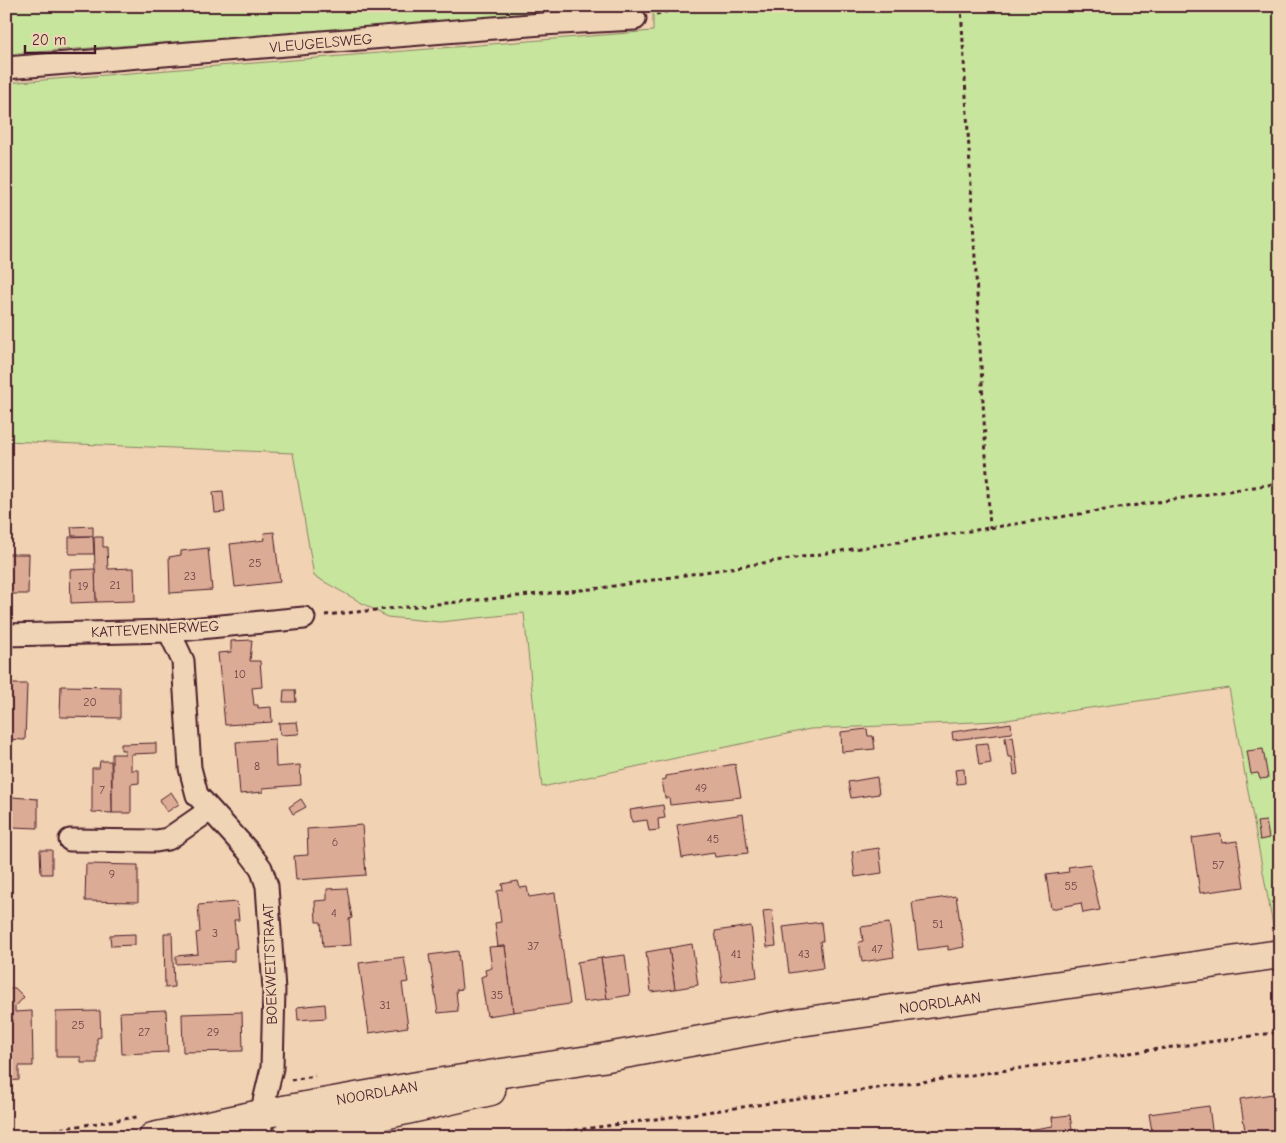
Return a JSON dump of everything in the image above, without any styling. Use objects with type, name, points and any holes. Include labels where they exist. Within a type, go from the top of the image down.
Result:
[{"type":"main road","name":"NOORDLAAN","points":[[153,1137],[261,1125],[423,1085],[602,1058],[800,1022],[1280,954]]},
{"type":"main road","name":"NOORDLAAN","points":[[286,1137],[536,1081],[602,1058]]},
{"type":"street","name":"VLEUGELSWEG","points":[[6,68],[542,24],[635,19]]},
{"type":"street","name":"KATTEVENNERWEG","points":[[6,635],[169,631],[304,618]]},
{"type":"street","name":"BOEKWEITSTRAAT","points":[[169,631],[183,661],[190,768],[197,795],[261,868],[267,886],[274,990],[272,1068],[261,1125]]},
{"type":"street","points":[[70,840],[156,841],[168,839],[210,810]]},
{"type":"path","points":[[635,19],[695,6]]},
{"type":"path","points":[[961,6],[990,528]]},
{"type":"path","points":[[304,618],[601,588],[1280,483]]},
{"type":"path","points":[[527,1137],[1280,1032]]},
{"type":"green space","points":[[6,6],[623,6],[616,11],[6,54]]},
{"type":"green space","points":[[653,6],[1280,6],[1280,930],[1274,931],[1229,688],[999,721],[810,729],[542,787],[524,613],[440,622],[387,617],[314,576],[293,453],[6,441],[6,83],[653,31]]},
{"type":"green space","points":[[618,1131],[619,1137],[574,1137]]},
{"type":"building","points":[[223,491],[225,512],[215,513],[213,492]]},
{"type":"building","points":[[93,526],[93,536],[72,536],[71,527]]},
{"type":"building","points":[[274,532],[280,582],[235,587],[230,544],[265,540],[264,533]]},
{"type":"building","points":[[93,536],[94,554],[69,554],[69,537]]},
{"type":"building","points":[[94,537],[103,537],[103,547],[107,547],[108,569],[134,568],[135,601],[96,602]]},
{"type":"building","points":[[208,548],[212,590],[170,593],[169,557],[181,555],[181,551]]},
{"type":"building","points":[[6,554],[29,554],[28,594],[6,594]]},
{"type":"building","points":[[95,569],[96,602],[71,603],[70,570]]},
{"type":"building","points":[[252,640],[250,661],[260,661],[262,687],[252,688],[254,705],[258,705],[258,708],[271,707],[272,722],[225,725],[218,653],[231,652],[231,641]]},
{"type":"building","points":[[6,684],[27,684],[25,740],[6,739]]},
{"type":"building","points":[[61,686],[120,687],[120,718],[60,717]]},
{"type":"building","points":[[284,690],[295,690],[296,702],[283,702]]},
{"type":"building","points":[[297,722],[299,734],[280,735],[279,723]]},
{"type":"building","points":[[1011,723],[1012,733],[953,740],[952,732]]},
{"type":"building","points":[[867,729],[868,736],[873,736],[875,749],[842,752],[841,732]]},
{"type":"building","points":[[1013,736],[1018,774],[1014,775],[1012,757],[1008,757],[1005,738]]},
{"type":"building","points":[[275,739],[276,767],[300,765],[301,785],[263,788],[263,792],[240,794],[236,742]]},
{"type":"building","points":[[156,743],[156,753],[131,754],[131,770],[139,770],[139,783],[131,784],[131,813],[112,813],[112,754],[125,754],[125,750],[121,750],[121,744]]},
{"type":"building","points":[[988,743],[991,763],[979,765],[976,744]]},
{"type":"building","points":[[1263,749],[1268,778],[1260,779],[1258,773],[1251,774],[1247,751]]},
{"type":"building","points":[[100,761],[111,761],[112,813],[92,812],[92,768],[99,768]]},
{"type":"building","points":[[735,764],[741,797],[670,805],[669,798],[665,798],[662,780],[666,779],[666,776]]},
{"type":"building","points":[[964,769],[965,783],[957,784],[955,770]]},
{"type":"building","points":[[877,777],[879,794],[851,798],[848,782]]},
{"type":"building","points":[[171,792],[179,804],[167,812],[159,800]]},
{"type":"building","points":[[12,797],[38,799],[38,828],[12,827]]},
{"type":"building","points":[[301,799],[306,807],[293,814],[289,807]]},
{"type":"building","points":[[663,805],[665,818],[658,819],[659,830],[649,831],[647,820],[632,822],[630,810]]},
{"type":"building","points":[[743,814],[748,853],[715,857],[714,853],[682,858],[677,825]]},
{"type":"building","points":[[1266,821],[1269,838],[1260,840],[1257,822]]},
{"type":"building","points":[[362,825],[366,875],[296,880],[294,856],[308,855],[307,829]]},
{"type":"building","points":[[1221,834],[1222,843],[1237,841],[1244,887],[1200,893],[1192,838]]},
{"type":"building","points":[[879,848],[882,873],[855,877],[852,852]]},
{"type":"building","points":[[40,850],[52,850],[52,874],[41,874]]},
{"type":"building","points":[[86,864],[138,865],[138,902],[85,901]]},
{"type":"building","points":[[1090,864],[1100,910],[1083,913],[1081,903],[1051,909],[1046,875],[1069,872],[1068,867]]},
{"type":"building","points":[[518,881],[520,888],[527,887],[529,897],[555,893],[570,1004],[513,1012],[505,946],[498,947],[495,923],[501,922],[497,891],[503,890],[502,884]]},
{"type":"building","points":[[347,888],[352,918],[349,919],[351,945],[323,947],[321,922],[316,922],[315,901],[327,900],[327,889]]},
{"type":"building","points":[[956,896],[964,947],[948,950],[948,946],[918,950],[912,902]]},
{"type":"building","points":[[237,902],[239,920],[234,920],[237,948],[234,949],[234,961],[176,964],[176,956],[198,954],[196,933],[200,932],[198,905]]},
{"type":"building","points":[[772,910],[776,946],[767,947],[763,911]]},
{"type":"building","points":[[821,922],[823,941],[820,941],[823,968],[789,973],[783,927]]},
{"type":"building","points":[[889,923],[894,957],[862,962],[859,942],[863,941],[861,927]]},
{"type":"building","points":[[751,926],[757,977],[722,982],[715,931]]},
{"type":"building","points":[[164,933],[172,933],[174,987],[165,988]]},
{"type":"building","points":[[135,934],[135,945],[111,946],[110,935]]},
{"type":"building","points":[[692,944],[698,985],[675,989],[669,948]]},
{"type":"building","points":[[505,946],[513,1012],[487,1016],[481,977],[486,975],[485,970],[492,968],[489,947]]},
{"type":"building","points":[[669,948],[675,989],[651,992],[646,952]]},
{"type":"building","points":[[458,951],[462,989],[456,990],[458,1011],[438,1013],[429,955]]},
{"type":"building","points":[[625,955],[630,995],[607,999],[601,958]]},
{"type":"building","points":[[404,957],[408,982],[402,983],[408,1027],[369,1033],[359,963]]},
{"type":"building","points":[[601,958],[607,999],[583,1002],[577,962]]},
{"type":"building","points":[[6,988],[15,988],[24,997],[15,1007],[15,1012],[32,1011],[33,1066],[19,1066],[19,1080],[6,1081]]},
{"type":"building","points":[[325,1004],[326,1018],[298,1020],[297,1007]]},
{"type":"building","points":[[166,1010],[168,1052],[122,1054],[120,1012]]},
{"type":"building","points":[[100,1011],[101,1037],[97,1038],[97,1063],[81,1063],[81,1057],[56,1057],[56,1012]]},
{"type":"building","points":[[242,1012],[243,1051],[183,1052],[182,1014]]},
{"type":"building","points":[[1279,1093],[1280,1137],[1246,1137],[1240,1099]]},
{"type":"building","points":[[1209,1106],[1213,1137],[1153,1137],[1149,1114]]},
{"type":"building","points":[[1070,1115],[1073,1137],[1016,1137],[1015,1132],[1053,1126],[1052,1117]]}]
